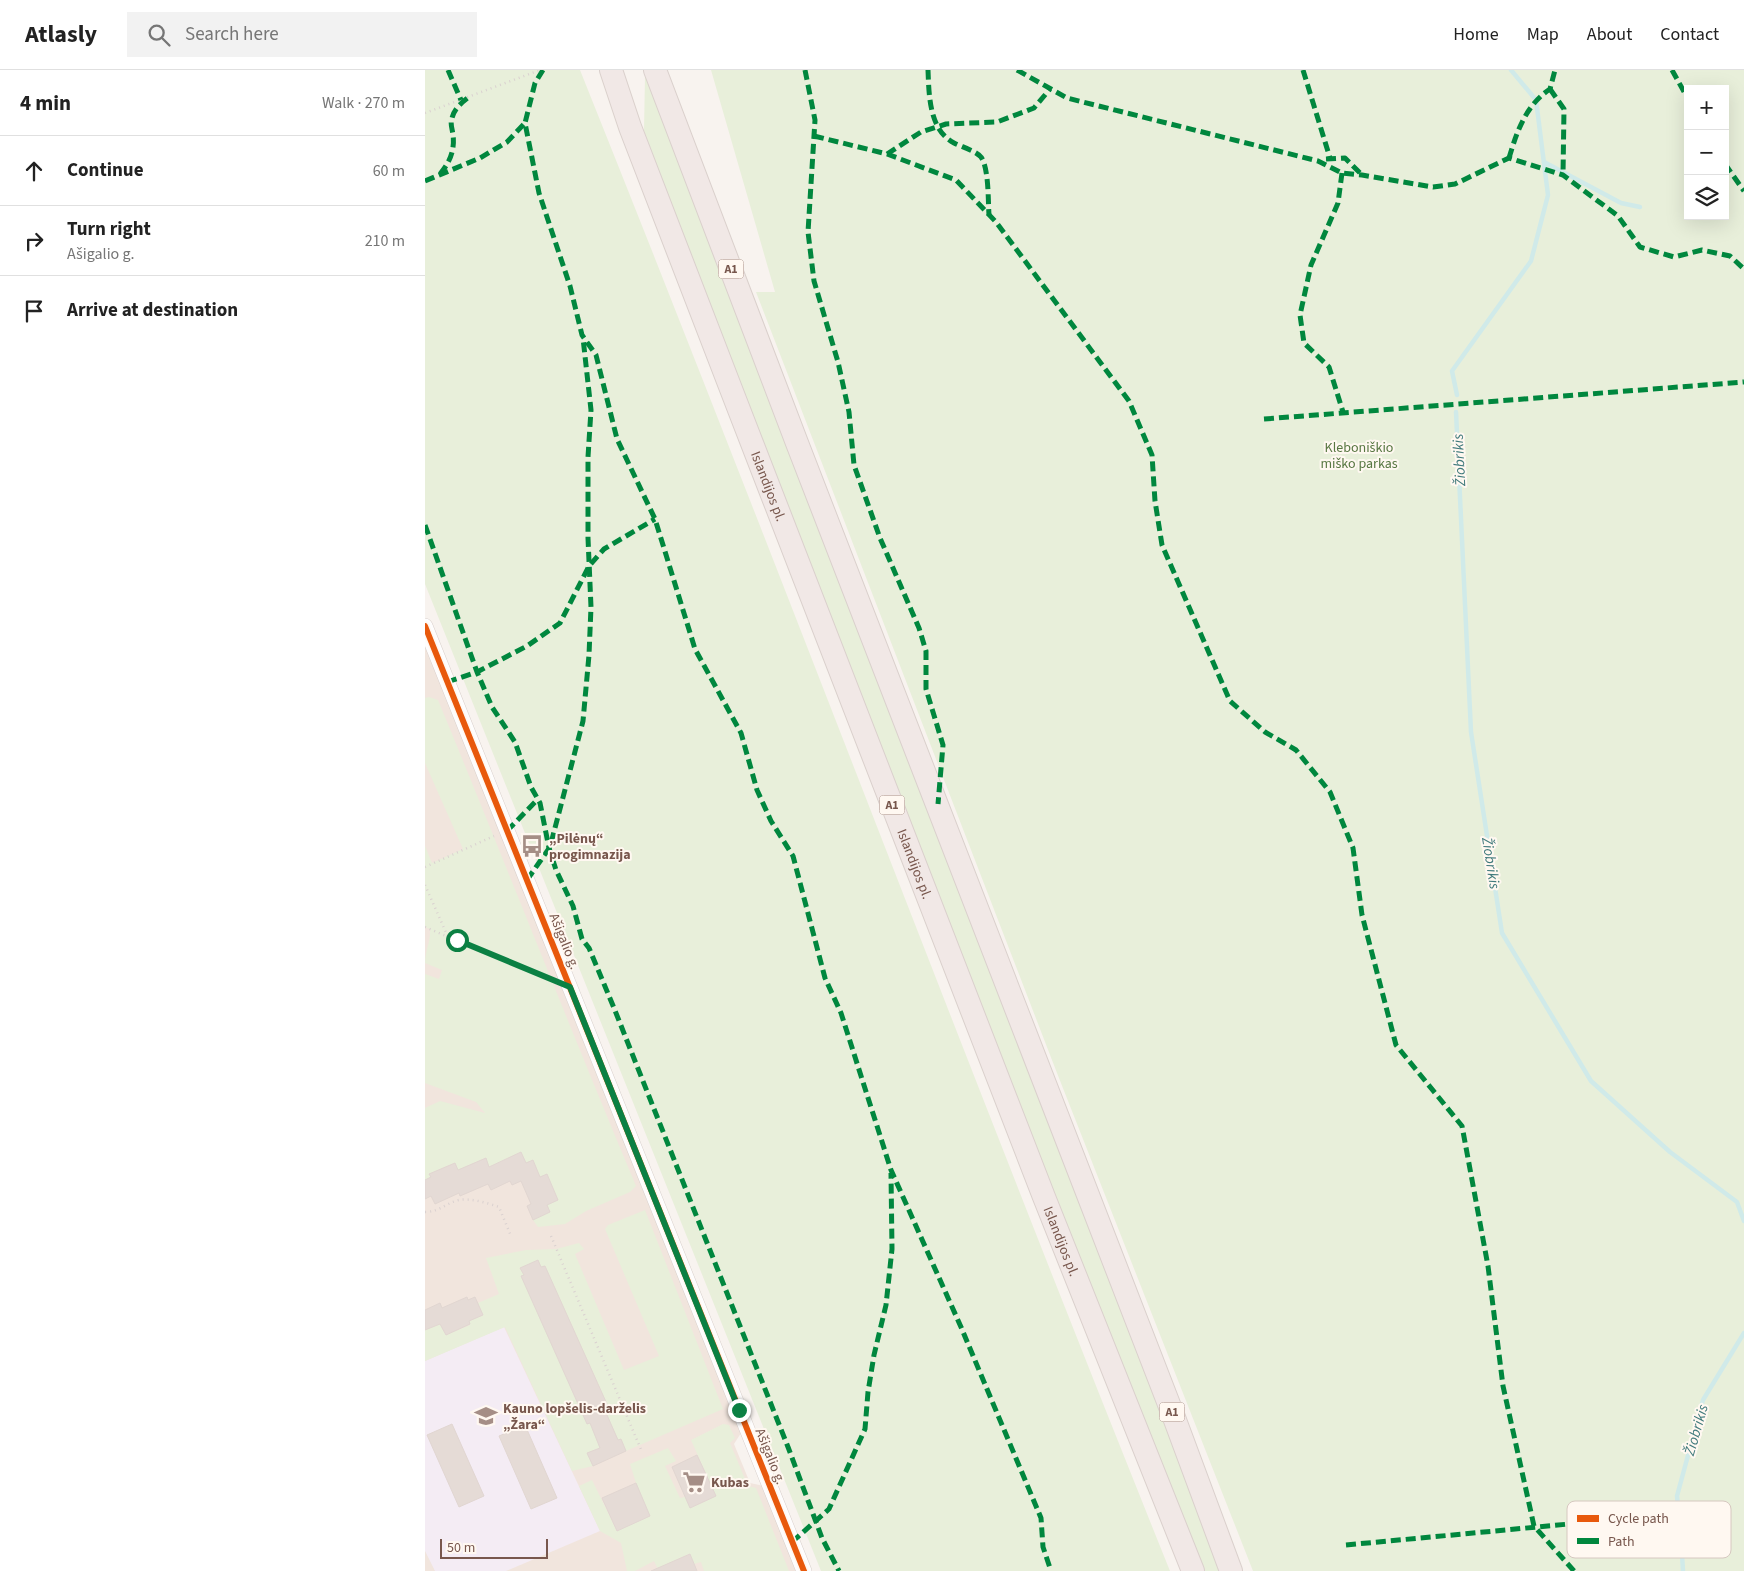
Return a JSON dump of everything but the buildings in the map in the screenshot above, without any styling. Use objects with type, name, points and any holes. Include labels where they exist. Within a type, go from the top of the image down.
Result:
[{"type":"highway","name":"Islandijos pl.","points":[[611,70],[637,144],[745,426],[1037,1178],[1193,1571]]},
{"type":"highway","name":"A1","points":[[657,70],[664,94],[797,443],[1068,1142],[1230,1568]]},
{"type":"street","name":"Ašigalio g.","points":[[425,626],[804,1571]]},
{"type":"path","points":[[425,114],[540,70]]},
{"type":"path","points":[[425,867],[507,830]]},
{"type":"path","points":[[425,886],[447,936]]},
{"type":"path","points":[[425,927],[570,987]]},
{"type":"path","points":[[425,1212],[434,1212],[459,1200],[481,1201],[499,1207],[511,1236]]},
{"type":"path","points":[[551,1236],[642,1452]]},
{"type":"shaded area","points":[[425,642],[741,1433],[734,1444],[750,1483],[764,1486],[797,1571],[425,1571]]},
{"type":"shaded area","name":"Kauno lopšelis-darželis „Žara“","points":[[504,1327],[600,1531],[506,1571],[435,1571],[425,1551],[425,1361]]},
{"type":"green space","points":[[425,70],[580,70],[1170,1571],[821,1571],[425,584]]},
{"type":"green space","name":"Kleboniškio miško parkas","points":[[711,70],[1744,70],[1744,1571],[1253,1571],[1057,1073],[756,292],[775,292]]},
{"type":"green space","points":[[645,76],[1225,1571],[1201,1571],[644,131]]},
{"type":"green space","points":[[429,697],[438,700],[636,1186],[630,1192],[586,1211],[565,1224],[538,1227],[533,1220],[550,1212],[547,1205],[558,1200],[547,1175],[540,1177],[533,1161],[526,1163],[521,1153],[489,1167],[485,1158],[465,1167],[460,1174],[454,1163],[429,1174],[431,1177],[425,1180],[425,1108],[440,1101],[485,1113],[476,1102],[425,1083],[425,974],[439,979],[442,970],[425,963],[430,929],[425,927],[425,846],[432,863],[463,849],[425,763],[425,698]]},
{"type":"green space","points":[[645,1210],[723,1409],[626,1451],[620,1439],[587,1453],[593,1466],[572,1471],[505,1327],[425,1361],[425,1330],[440,1324],[446,1335],[470,1325],[469,1321],[483,1315],[478,1303],[499,1294],[486,1258],[526,1250],[556,1249],[579,1243],[584,1249],[575,1254],[624,1370],[659,1356],[605,1229],[608,1225]]},
{"type":"green space","points":[[723,1424],[729,1425],[735,1438],[730,1443],[748,1486],[756,1488],[789,1571],[704,1571],[701,1562],[694,1564],[689,1554],[667,1564],[659,1571],[654,1561],[635,1571],[627,1571],[621,1543],[600,1531],[579,1486],[592,1480],[617,1531],[650,1516],[630,1464],[668,1448],[676,1461],[665,1466],[680,1498],[685,1497],[691,1508],[716,1496],[691,1440]]},
{"type":"waterway","name":"Žiobrikis","points":[[1457,395],[1452,371],[1531,261],[1548,195],[1536,100],[1511,70]]},
{"type":"waterway","points":[[1544,162],[1621,203],[1640,207]]},
{"type":"waterway","name":"Žiobrikis","points":[[1456,412],[1471,732],[1502,933],[1591,1081],[1670,1152],[1737,1202],[1744,1221]]},
{"type":"waterway","name":"Žiobrikis","points":[[1678,1501],[1677,1496],[1703,1400],[1744,1333]]},
{"type":"waterway","name":"Žiobrikis","points":[[1682,1558],[1683,1571]]},
{"type":"marked path","points":[[448,70],[461,100]]},
{"type":"marked path","points":[[543,70],[535,83],[525,123],[539,193],[570,286],[582,335],[596,355],[617,439],[655,519],[695,649],[741,733],[757,790],[771,821],[793,856],[825,978],[841,1013],[891,1170],[961,1327],[1041,1518],[1043,1547],[1051,1571]]},
{"type":"marked path","points":[[805,70],[815,120],[808,232],[814,281],[838,362],[849,412],[854,465],[880,538],[919,628],[926,651],[926,689],[943,745],[938,804]]},
{"type":"marked path","points":[[928,70],[930,101],[935,121],[940,130],[954,143],[979,155],[984,162],[987,176],[989,215]]},
{"type":"marked path","points":[[1017,70],[1067,98],[1318,161],[1342,173],[1433,187],[1455,184],[1509,158],[1563,175],[1618,216],[1640,247],[1674,257],[1702,250],[1730,256],[1744,269]]},
{"type":"marked path","points":[[1303,70],[1330,158]]},
{"type":"marked path","points":[[1509,158],[1523,119],[1542,95],[1550,89],[1555,70]]},
{"type":"marked path","points":[[1672,70],[1684,92]]},
{"type":"marked path","points":[[887,154],[921,132],[946,124],[997,122],[1034,108],[1050,89]]},
{"type":"marked path","points":[[1550,89],[1564,109],[1563,175]]},
{"type":"marked path","points":[[440,174],[447,165],[452,151],[451,122],[454,112],[469,97]]},
{"type":"marked path","points":[[425,181],[480,158],[507,142],[525,123]]},
{"type":"marked path","points":[[814,136],[887,154],[956,180],[996,222],[1129,401],[1152,455],[1155,501],[1162,545],[1230,701],[1265,732],[1296,750],[1330,792],[1353,848],[1362,915],[1396,1045],[1462,1126],[1488,1266],[1503,1386],[1534,1526],[1574,1571]]},
{"type":"marked path","points":[[1326,159],[1345,158],[1362,175]]},
{"type":"marked path","points":[[1729,170],[1744,191]]},
{"type":"marked path","points":[[1342,173],[1338,203],[1311,265],[1300,315],[1304,343],[1329,367],[1343,412]]},
{"type":"marked path","points":[[527,880],[550,847],[583,721],[591,607],[588,538],[588,457],[591,410],[583,338]]},
{"type":"marked path","points":[[1264,419],[1744,382]]},
{"type":"marked path","points":[[447,682],[477,672],[527,646],[560,623],[589,566],[604,549],[655,519]]},
{"type":"marked path","points":[[425,525],[477,672],[492,707],[515,742],[531,787],[540,803],[549,848],[556,870],[573,906],[582,939],[589,948],[614,1008],[788,1447],[822,1538],[839,1571]]},
{"type":"marked path","points":[[507,831],[538,799]]},
{"type":"marked path","points":[[792,1542],[829,1509],[865,1429],[868,1392],[874,1355],[886,1305],[892,1249],[891,1173]]},
{"type":"marked path","points":[[1346,1545],[1567,1524]]},
{"type":"cycle path","points":[[425,626],[804,1571]]},
{"type":"place","name":"„Pilėnų“ progimnazija","points":[[532,846]]},
{"type":"place","name":"Kauno lopšelis-darželis „Žara“","points":[[486,1416]]},
{"type":"place","name":"Kubas","points":[[694,1482]]},
{"type":"route","points":[[457,940],[570,987],[739,1410]]}]
